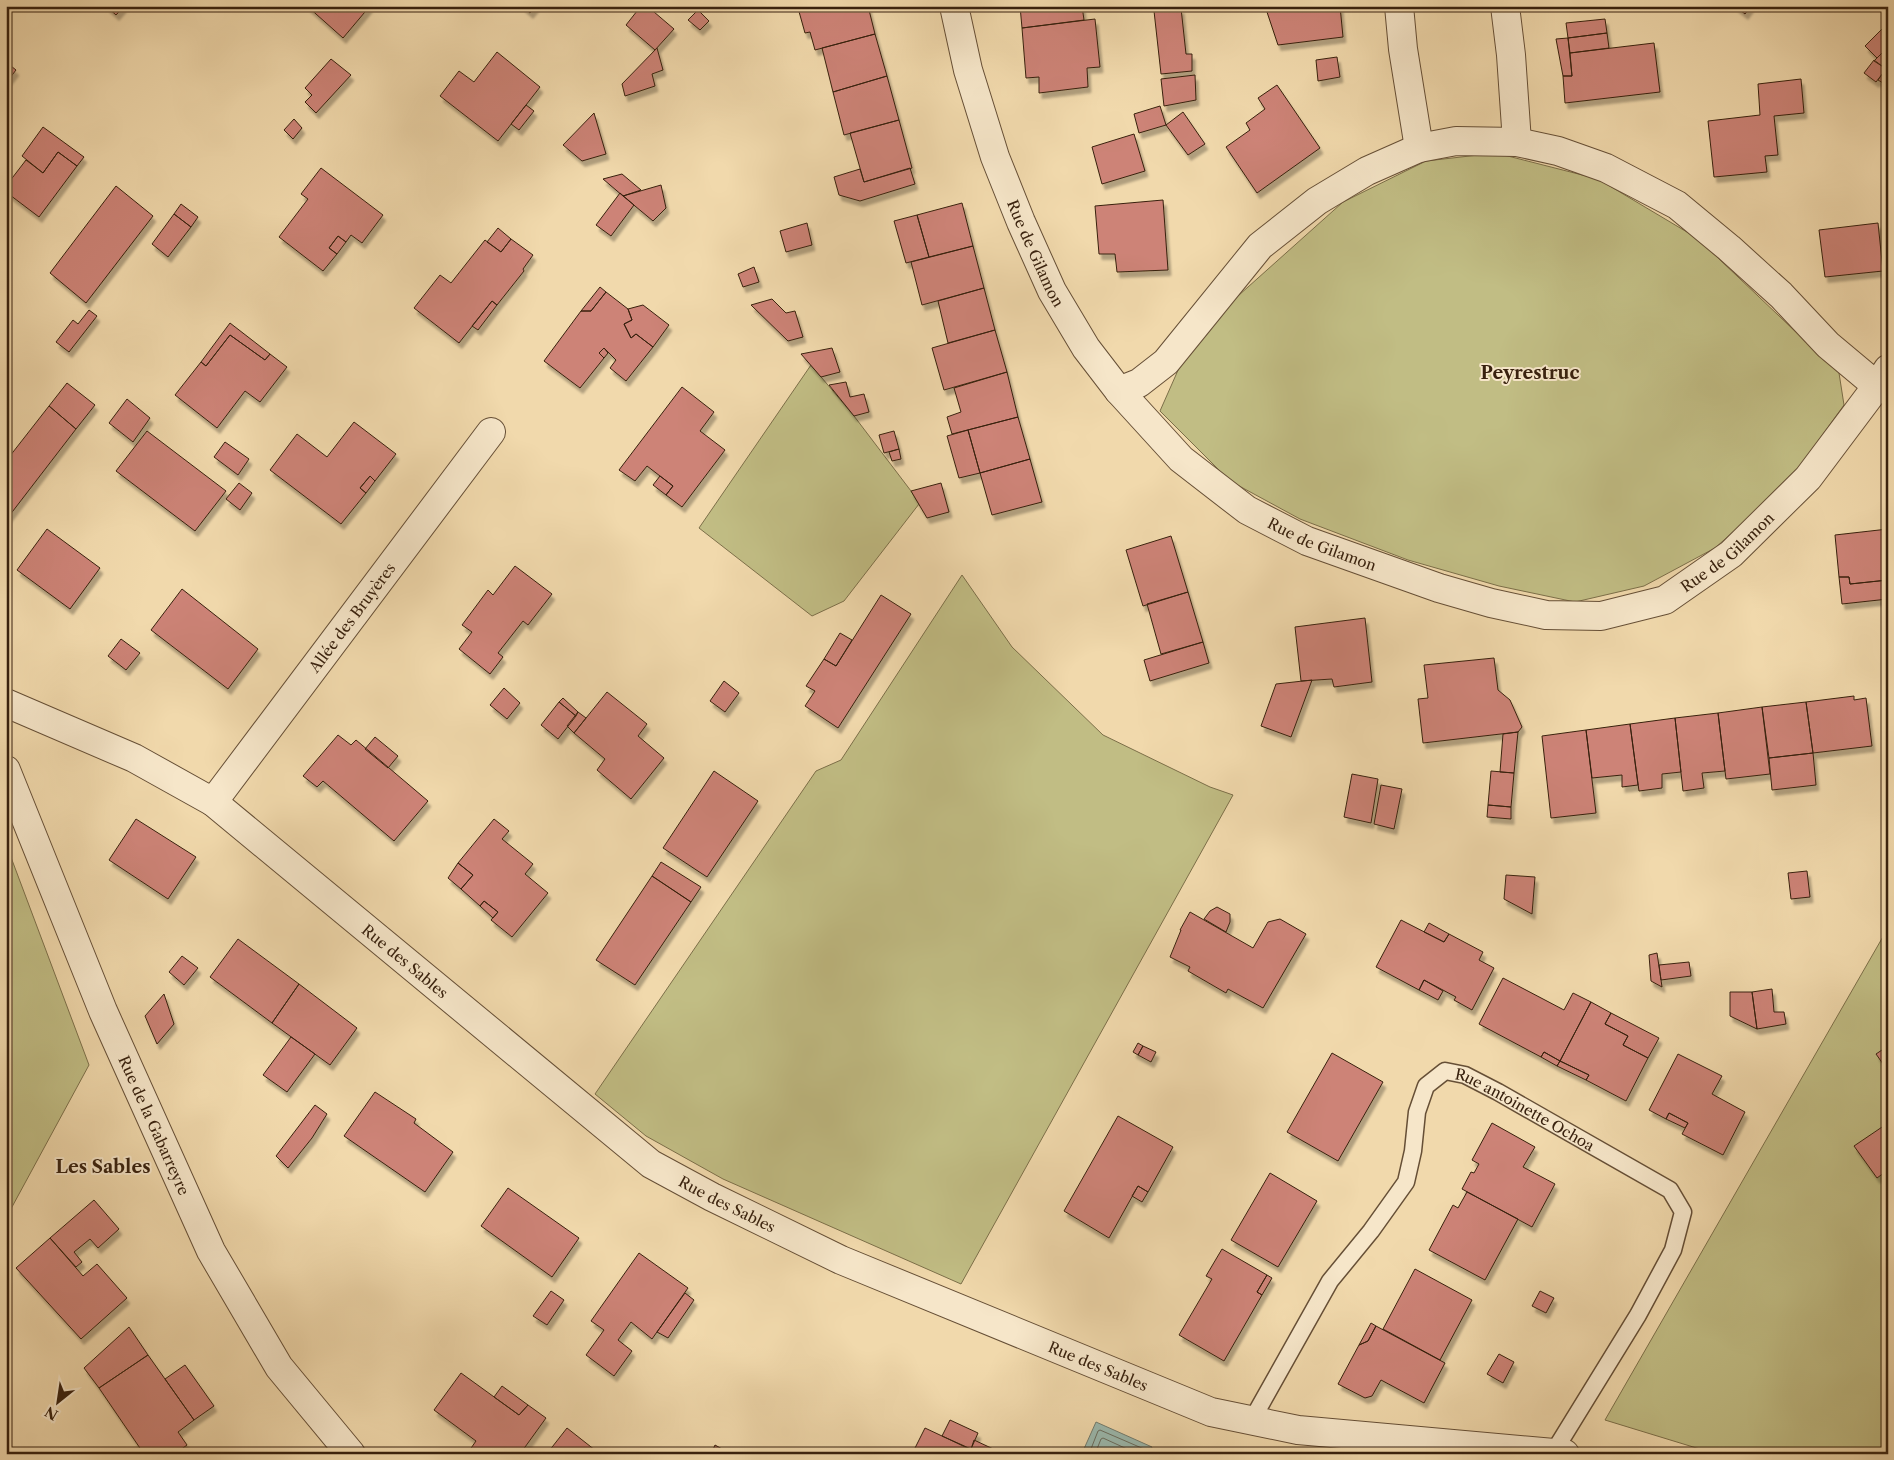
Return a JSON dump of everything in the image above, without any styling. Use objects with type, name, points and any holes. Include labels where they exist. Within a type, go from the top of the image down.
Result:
[{"type":"street","name":"Rue de Gilamon","points":[[954,6],[970,79],[995,157],[1021,222],[1052,291],[1086,348],[1118,390],[1181,459],[1247,510],[1307,541],[1439,588],[1546,615],[1600,616],[1665,600],[1731,554],[1808,478],[1882,378]]},
{"type":"street","points":[[1399,6],[1403,49],[1419,148]]},
{"type":"street","points":[[1505,6],[1511,55],[1517,142]]},
{"type":"street","points":[[1118,390],[1138,383],[1166,362],[1260,246],[1318,201],[1367,171],[1419,148],[1456,141],[1517,142],[1558,151],[1606,168],[1677,206],[1729,248],[1781,295],[1828,345],[1882,378]]},
{"type":"street","name":"Allée des Bruyères","points":[[213,802],[490,432]]},
{"type":"street","name":"Rue des Sables","points":[[6,704],[134,758],[213,802],[651,1164],[712,1197],[841,1260],[1211,1412],[1298,1430],[1559,1453]]},
{"type":"street","name":"Rue de la Gabarreyre","points":[[6,770],[103,1011],[211,1251],[279,1367],[351,1454]]},
{"type":"lane","name":"Rue antoinette Ochoa","points":[[1252,1420],[1330,1281],[1371,1231],[1406,1182],[1413,1151],[1417,1112],[1426,1086],[1445,1071],[1465,1075],[1498,1092],[1670,1190],[1683,1212],[1673,1250],[1559,1453]]},
{"type":"shaded area","points":[[1496,153],[1598,179],[1697,238],[1839,373],[1844,405],[1787,484],[1715,548],[1644,586],[1575,602],[1499,586],[1408,560],[1300,519],[1230,481],[1160,411],[1179,368],[1229,304],[1343,202],[1426,161]]},
{"type":"shaded area","points":[[811,365],[854,416],[919,504],[844,601],[812,616],[699,528]]},
{"type":"shaded area","points":[[962,575],[1012,647],[1103,735],[1210,787],[1233,795],[961,1284],[723,1179],[646,1136],[595,1094],[816,771],[841,760]]},
{"type":"shaded area","points":[[6,844],[89,1065],[6,1218]]},
{"type":"shaded area","points":[[1888,928],[1888,1454],[1710,1454],[1703,1450],[1605,1420]]},
{"type":"water","points":[[1096,1422],[1152,1447],[1149,1454],[1089,1454],[1083,1451]]},
{"type":"building","points":[[106,6],[124,6],[116,15]]},
{"type":"building","points":[[307,6],[370,6],[343,38]]},
{"type":"building","points":[[522,6],[536,6],[530,13]]},
{"type":"building","points":[[641,6],[647,6],[674,29],[655,50],[626,25]]},
{"type":"building","points":[[806,6],[868,6],[875,34],[815,50],[810,32],[805,33],[798,8]]},
{"type":"building","points":[[1020,6],[1082,6],[1084,20],[1022,28]]},
{"type":"building","points":[[1265,6],[1340,6],[1343,37],[1278,45]]},
{"type":"building","points":[[1735,6],[1751,6],[1745,14]]},
{"type":"building","points":[[1181,8],[1186,54],[1192,54],[1192,71],[1161,74],[1154,11]]},
{"type":"building","points":[[698,10],[709,21],[700,30],[688,20]]},
{"type":"building","points":[[1095,19],[1100,67],[1087,68],[1088,87],[1039,93],[1039,77],[1026,78],[1022,28]]},
{"type":"building","points":[[1605,19],[1607,33],[1568,38],[1566,23]]},
{"type":"building","points":[[1885,26],[1888,29],[1888,47],[1877,58],[1865,46]]},
{"type":"building","points":[[1607,33],[1609,48],[1570,53],[1568,38]]},
{"type":"building","points":[[875,34],[887,76],[833,92],[822,48]]},
{"type":"building","points":[[1568,38],[1572,76],[1563,76],[1556,39]]},
{"type":"building","points":[[1654,43],[1660,92],[1565,103],[1563,76],[1572,76],[1570,53]]},
{"type":"building","points":[[657,48],[663,70],[652,74],[655,86],[625,96],[622,84]]},
{"type":"building","points":[[1888,48],[1888,70],[1874,61]]},
{"type":"building","points":[[497,52],[540,87],[498,141],[440,96],[459,71],[474,82]]},
{"type":"building","points":[[1337,57],[1340,77],[1318,81],[1316,60]]},
{"type":"building","points":[[331,59],[351,75],[316,113],[305,102],[312,95],[305,88]]},
{"type":"building","points":[[1874,60],[1886,69],[1876,82],[1864,73]]},
{"type":"building","points":[[6,62],[16,70],[6,83]]},
{"type":"building","points":[[1886,69],[1888,70],[1888,86],[1878,80]]},
{"type":"building","points":[[1195,75],[1196,100],[1164,106],[1161,79]]},
{"type":"building","points":[[887,76],[899,120],[844,135],[833,92]]},
{"type":"building","points":[[1801,79],[1804,113],[1774,116],[1778,155],[1765,156],[1767,172],[1714,177],[1708,121],[1760,115],[1758,84]]},
{"type":"building","points":[[1277,85],[1320,148],[1257,193],[1226,147],[1250,130],[1246,123],[1265,109],[1258,98]]},
{"type":"building","points":[[526,105],[534,111],[519,130],[511,124]]},
{"type":"building","points":[[1160,106],[1166,125],[1139,133],[1134,114]]},
{"type":"building","points":[[1183,112],[1205,144],[1188,155],[1166,125]]},
{"type":"building","points":[[594,113],[606,154],[582,161],[563,145]]},
{"type":"building","points":[[294,119],[302,128],[293,139],[284,130]]},
{"type":"building","points":[[899,120],[912,168],[864,182],[850,133]]},
{"type":"building","points":[[43,127],[84,157],[77,166],[58,152],[43,173],[22,156]]},
{"type":"building","points":[[1134,134],[1145,171],[1102,184],[1092,147]]},
{"type":"building","points":[[58,152],[77,166],[39,217],[6,192],[6,186],[26,160],[43,173]]},
{"type":"building","points":[[321,168],[383,215],[362,243],[351,235],[346,242],[338,236],[329,248],[337,254],[323,271],[279,237],[308,199],[301,194]]},
{"type":"building","points":[[910,168],[915,184],[860,201],[839,195],[834,177],[860,169],[864,182]]},
{"type":"building","points":[[622,174],[641,190],[623,196],[603,179]]},
{"type":"building","points":[[661,185],[666,208],[653,221],[623,196]]},
{"type":"building","points":[[116,186],[153,216],[86,303],[50,273]]},
{"type":"building","points":[[620,193],[634,205],[611,236],[596,225]]},
{"type":"building","points":[[1163,200],[1168,270],[1117,272],[1115,254],[1099,254],[1095,206]]},
{"type":"building","points":[[962,203],[973,246],[929,257],[917,215]]},
{"type":"building","points":[[181,204],[198,217],[191,227],[174,214]]},
{"type":"building","points":[[174,214],[191,227],[168,257],[152,244]]},
{"type":"building","points":[[917,215],[929,257],[906,263],[894,221]]},
{"type":"building","points":[[807,223],[812,245],[786,252],[780,231]]},
{"type":"building","points":[[1878,223],[1883,271],[1825,277],[1819,230]]},
{"type":"building","points":[[498,228],[511,239],[501,252],[487,242]]},
{"type":"building","points":[[338,236],[346,242],[337,254],[329,248]]},
{"type":"building","points":[[511,239],[533,255],[523,269],[524,271],[497,305],[492,301],[459,343],[414,308],[440,275],[451,283],[485,240],[501,252]]},
{"type":"building","points":[[973,246],[984,288],[922,305],[911,262]]},
{"type":"building","points":[[754,267],[759,282],[743,287],[738,274]]},
{"type":"building","points":[[600,287],[606,292],[591,311],[581,311]]},
{"type":"building","points":[[984,288],[995,330],[948,343],[938,301]]},
{"type":"building","points":[[606,292],[628,309],[632,320],[624,324],[631,338],[636,334],[653,347],[626,381],[610,368],[616,360],[604,348],[599,353],[604,358],[580,388],[544,361],[581,311],[591,311]]},
{"type":"building","points":[[772,299],[786,313],[795,311],[803,337],[788,341],[751,305]]},
{"type":"building","points":[[492,301],[497,305],[478,330],[472,326]]},
{"type":"building","points":[[643,305],[669,325],[653,347],[636,334],[631,338],[624,324],[632,320],[628,309]]},
{"type":"building","points":[[89,310],[97,316],[69,352],[56,342],[73,320],[78,324]]},
{"type":"building","points":[[230,323],[270,354],[265,360],[230,335],[206,366],[201,362]]},
{"type":"building","points":[[995,330],[1007,372],[944,390],[932,348]]},
{"type":"building","points":[[230,335],[265,360],[270,354],[287,367],[260,402],[245,391],[217,428],[175,395],[201,362],[206,366]]},
{"type":"building","points":[[604,348],[608,353],[604,358],[599,353]]},
{"type":"building","points":[[832,348],[840,372],[821,377],[801,354]]},
{"type":"building","points":[[1007,372],[1018,417],[952,434],[947,417],[961,412],[954,388]]},
{"type":"building","points":[[846,382],[850,397],[864,394],[869,412],[854,416],[829,385]]},
{"type":"building","points":[[67,383],[95,405],[76,429],[49,406]]},
{"type":"building","points":[[682,387],[714,412],[700,431],[725,450],[682,507],[666,495],[673,486],[647,466],[635,481],[619,470]]},
{"type":"building","points":[[127,399],[150,418],[133,442],[109,423]]},
{"type":"building","points":[[49,406],[76,429],[6,520],[6,461]]},
{"type":"building","points":[[1018,417],[1030,459],[980,473],[968,430]]},
{"type":"building","points":[[354,422],[396,454],[375,481],[370,476],[360,488],[366,493],[341,524],[270,470],[297,434],[327,457]]},
{"type":"building","points":[[968,430],[980,473],[959,478],[947,436]]},
{"type":"building","points":[[147,431],[226,491],[195,531],[116,471]]},
{"type":"building","points":[[894,431],[899,449],[884,453],[879,435]]},
{"type":"building","points":[[225,442],[249,459],[238,475],[214,457]]},
{"type":"building","points":[[899,449],[901,459],[892,461],[889,452]]},
{"type":"building","points":[[1030,459],[1042,502],[992,515],[980,473]]},
{"type":"building","points":[[370,476],[375,481],[366,493],[360,488]]},
{"type":"building","points":[[660,476],[673,486],[666,495],[653,485]]},
{"type":"building","points":[[239,483],[252,493],[240,510],[226,499]]},
{"type":"building","points":[[941,483],[949,512],[927,518],[911,491]]},
{"type":"building","points":[[47,529],[100,568],[70,609],[17,570]]},
{"type":"building","points":[[1888,529],[1888,580],[1850,584],[1849,577],[1839,577],[1835,535]]},
{"type":"building","points":[[1171,536],[1188,592],[1143,606],[1126,550]]},
{"type":"building","points":[[515,566],[552,594],[528,625],[523,621],[498,653],[503,657],[490,674],[459,649],[472,632],[462,625],[488,590],[493,595]]},
{"type":"building","points":[[1839,577],[1849,577],[1850,584],[1888,580],[1888,599],[1842,604]]},
{"type":"building","points":[[182,589],[258,649],[228,689],[151,630]]},
{"type":"building","points":[[1188,592],[1203,642],[1161,654],[1147,604]]},
{"type":"building","points":[[881,595],[911,614],[838,728],[805,706],[815,691],[806,686],[824,659],[836,666]]},
{"type":"building","points":[[1365,618],[1372,682],[1334,687],[1332,679],[1301,681],[1295,627]]},
{"type":"building","points":[[840,633],[852,640],[836,666],[824,659]]},
{"type":"building","points":[[121,639],[140,653],[126,670],[108,656]]},
{"type":"building","points":[[1203,642],[1209,663],[1150,681],[1144,660]]},
{"type":"building","points":[[1494,658],[1498,690],[1510,700],[1522,727],[1518,732],[1423,743],[1418,699],[1428,698],[1424,665]]},
{"type":"building","points":[[1312,680],[1291,737],[1261,726],[1276,684]]},
{"type":"building","points":[[724,681],[739,693],[725,712],[710,701]]},
{"type":"building","points":[[504,688],[520,703],[507,719],[490,705]]},
{"type":"building","points":[[607,692],[647,724],[638,736],[664,758],[631,799],[597,770],[605,759],[574,733]]},
{"type":"building","points":[[1854,696],[1854,700],[1866,698],[1872,746],[1813,753],[1806,702]]},
{"type":"building","points":[[563,698],[578,712],[576,716],[559,702]]},
{"type":"building","points":[[559,702],[576,716],[558,739],[541,725]]},
{"type":"building","points":[[1806,702],[1813,753],[1769,758],[1762,707]]},
{"type":"building","points":[[1762,707],[1770,774],[1726,779],[1718,713]]},
{"type":"building","points":[[578,712],[586,718],[574,733],[567,726]]},
{"type":"building","points":[[1718,713],[1725,771],[1702,773],[1704,788],[1683,791],[1675,718]]},
{"type":"building","points":[[1675,718],[1681,772],[1662,774],[1662,788],[1639,791],[1630,724]]},
{"type":"building","points":[[1630,724],[1638,785],[1622,787],[1622,775],[1592,778],[1586,730]]},
{"type":"building","points":[[1586,730],[1596,813],[1551,818],[1542,736]]},
{"type":"building","points":[[1518,732],[1514,773],[1500,772],[1503,734]]},
{"type":"building","points":[[338,735],[351,745],[356,740],[428,801],[394,841],[323,781],[317,787],[303,776]]},
{"type":"building","points":[[375,737],[398,756],[388,768],[365,749]]},
{"type":"building","points":[[1813,753],[1816,785],[1772,790],[1769,758]]},
{"type":"building","points":[[714,771],[758,801],[707,877],[663,848]]},
{"type":"building","points":[[1491,771],[1514,773],[1511,807],[1488,805]]},
{"type":"building","points":[[1352,774],[1378,779],[1371,823],[1344,817]]},
{"type":"building","points":[[1381,785],[1402,789],[1394,829],[1374,824]]},
{"type":"building","points":[[1488,805],[1511,807],[1511,819],[1487,817]]},
{"type":"building","points":[[136,819],[196,857],[168,899],[109,860]]},
{"type":"building","points":[[494,819],[509,831],[502,839],[533,864],[525,874],[548,893],[512,937],[491,920],[498,912],[484,901],[480,906],[461,889],[473,875],[458,863]]},
{"type":"building","points":[[661,862],[701,887],[691,902],[652,876]]},
{"type":"building","points":[[458,863],[473,875],[461,889],[448,878]]},
{"type":"building","points":[[1807,871],[1810,897],[1791,899],[1788,873]]},
{"type":"building","points":[[1506,875],[1535,877],[1532,914],[1504,899]]},
{"type":"building","points":[[652,876],[691,902],[635,985],[596,960]]},
{"type":"building","points":[[484,901],[498,912],[493,918],[480,906]]},
{"type":"building","points":[[1217,907],[1230,914],[1230,922],[1226,932],[1204,919],[1210,911]]},
{"type":"building","points":[[1190,912],[1253,948],[1268,922],[1280,919],[1306,934],[1263,1008],[1228,989],[1226,993],[1188,971],[1190,967],[1170,957],[1180,930]]},
{"type":"building","points":[[1401,920],[1444,942],[1449,934],[1483,952],[1479,960],[1494,968],[1472,1010],[1454,1000],[1456,997],[1424,980],[1419,990],[1376,967]]},
{"type":"building","points":[[1429,923],[1449,934],[1444,942],[1424,932]]},
{"type":"building","points":[[238,939],[299,984],[272,1023],[210,977]]},
{"type":"building","points":[[1657,953],[1662,987],[1651,981],[1649,955]]},
{"type":"building","points":[[182,956],[198,968],[184,985],[169,972]]},
{"type":"building","points":[[1689,962],[1691,976],[1661,980],[1659,965]]},
{"type":"building","points":[[1503,978],[1564,1010],[1573,993],[1591,1002],[1560,1061],[1544,1052],[1541,1057],[1479,1024]]},
{"type":"building","points":[[1424,980],[1443,991],[1438,1000],[1419,990]]},
{"type":"building","points":[[299,984],[357,1028],[330,1065],[272,1023]]},
{"type":"building","points":[[1772,989],[1774,1012],[1784,1012],[1786,1024],[1757,1029],[1752,992]]},
{"type":"building","points":[[1730,992],[1752,992],[1757,1029],[1730,1016]]},
{"type":"building","points":[[164,994],[174,1024],[157,1044],[145,1016]]},
{"type":"building","points":[[1591,1002],[1611,1013],[1605,1024],[1628,1036],[1623,1045],[1648,1058],[1626,1101],[1586,1080],[1589,1075],[1560,1061]]},
{"type":"building","points":[[1611,1013],[1659,1038],[1648,1058],[1623,1045],[1628,1036],[1605,1024]]},
{"type":"building","points":[[291,1037],[315,1054],[287,1092],[263,1075]]},
{"type":"building","points":[[1138,1043],[1143,1046],[1138,1055],[1133,1052]]},
{"type":"building","points":[[1143,1046],[1156,1052],[1151,1062],[1138,1055]]},
{"type":"building","points":[[1888,1046],[1888,1071],[1876,1054]]},
{"type":"building","points":[[1544,1052],[1560,1061],[1557,1066],[1541,1057]]},
{"type":"building","points":[[1332,1053],[1383,1082],[1338,1161],[1287,1132]]},
{"type":"building","points":[[1678,1054],[1722,1076],[1712,1094],[1745,1112],[1723,1155],[1682,1134],[1688,1123],[1669,1113],[1666,1119],[1649,1110]]},
{"type":"building","points":[[1560,1061],[1589,1075],[1586,1080],[1557,1066]]},
{"type":"building","points":[[375,1092],[416,1119],[414,1123],[453,1152],[425,1192],[344,1136]]},
{"type":"building","points":[[315,1105],[327,1114],[312,1138],[288,1168],[276,1156]]},
{"type":"building","points":[[1669,1113],[1688,1123],[1685,1128],[1666,1119]]},
{"type":"building","points":[[1118,1116],[1173,1147],[1148,1192],[1138,1186],[1109,1238],[1064,1211]]},
{"type":"building","points":[[1492,1123],[1535,1147],[1523,1167],[1555,1184],[1532,1227],[1462,1189],[1471,1172],[1474,1173],[1479,1164],[1472,1160]]},
{"type":"building","points":[[1888,1123],[1888,1170],[1877,1178],[1854,1146]]},
{"type":"building","points":[[1270,1173],[1317,1201],[1278,1267],[1231,1240]]},
{"type":"building","points":[[1138,1186],[1148,1192],[1142,1202],[1132,1196]]},
{"type":"building","points":[[508,1188],[579,1238],[552,1277],[481,1226]]},
{"type":"building","points":[[1467,1192],[1518,1219],[1485,1280],[1429,1250],[1453,1205],[1458,1208]]},
{"type":"building","points":[[94,1200],[119,1229],[98,1248],[90,1239],[74,1252],[82,1262],[76,1267],[50,1238]]},
{"type":"building","points":[[50,1238],[83,1276],[97,1264],[127,1298],[81,1339],[16,1268]]},
{"type":"building","points":[[1222,1249],[1267,1275],[1257,1292],[1262,1295],[1224,1361],[1179,1335],[1212,1279],[1206,1276]]},
{"type":"building","points":[[639,1253],[688,1288],[652,1339],[631,1322],[618,1340],[632,1351],[614,1376],[586,1355],[604,1330],[591,1321]]},
{"type":"building","points":[[1415,1269],[1472,1300],[1440,1360],[1383,1329]]},
{"type":"building","points":[[1267,1275],[1272,1278],[1262,1295],[1257,1292]]},
{"type":"building","points":[[551,1291],[564,1300],[547,1325],[533,1316]]},
{"type":"building","points":[[1540,1291],[1554,1298],[1546,1313],[1532,1306]]},
{"type":"building","points":[[685,1293],[694,1300],[668,1338],[657,1332]]},
{"type":"building","points":[[1371,1323],[1376,1326],[1368,1341],[1359,1345]]},
{"type":"building","points":[[1376,1326],[1445,1363],[1424,1403],[1381,1380],[1372,1396],[1365,1398],[1338,1384],[1359,1345],[1368,1341]]},
{"type":"building","points":[[129,1327],[148,1355],[99,1388],[84,1368]]},
{"type":"building","points":[[1499,1354],[1514,1362],[1503,1383],[1487,1374]]},
{"type":"building","points":[[148,1355],[194,1420],[178,1432],[187,1445],[175,1454],[144,1454],[99,1388]]},
{"type":"building","points":[[185,1365],[214,1406],[194,1420],[165,1379]]},
{"type":"building","points":[[461,1373],[519,1415],[528,1405],[546,1418],[520,1454],[473,1454],[469,1451],[476,1441],[434,1410]]},
{"type":"building","points":[[502,1386],[528,1405],[519,1415],[494,1397]]},
{"type":"building","points":[[950,1420],[978,1433],[971,1449],[942,1436]]},
{"type":"building","points":[[567,1428],[600,1454],[553,1454],[549,1451]]},
{"type":"building","points":[[925,1428],[942,1436],[980,1454],[912,1454]]},
{"type":"building","points":[[974,1440],[1004,1454],[980,1454],[971,1449]]},
{"type":"building","points":[[715,1445],[731,1454],[711,1454]]},
{"type":"district","name":"Peyrestruc","points":[[1530,373]]},
{"type":"district","name":"Les Sables","points":[[103,1167]]}]
